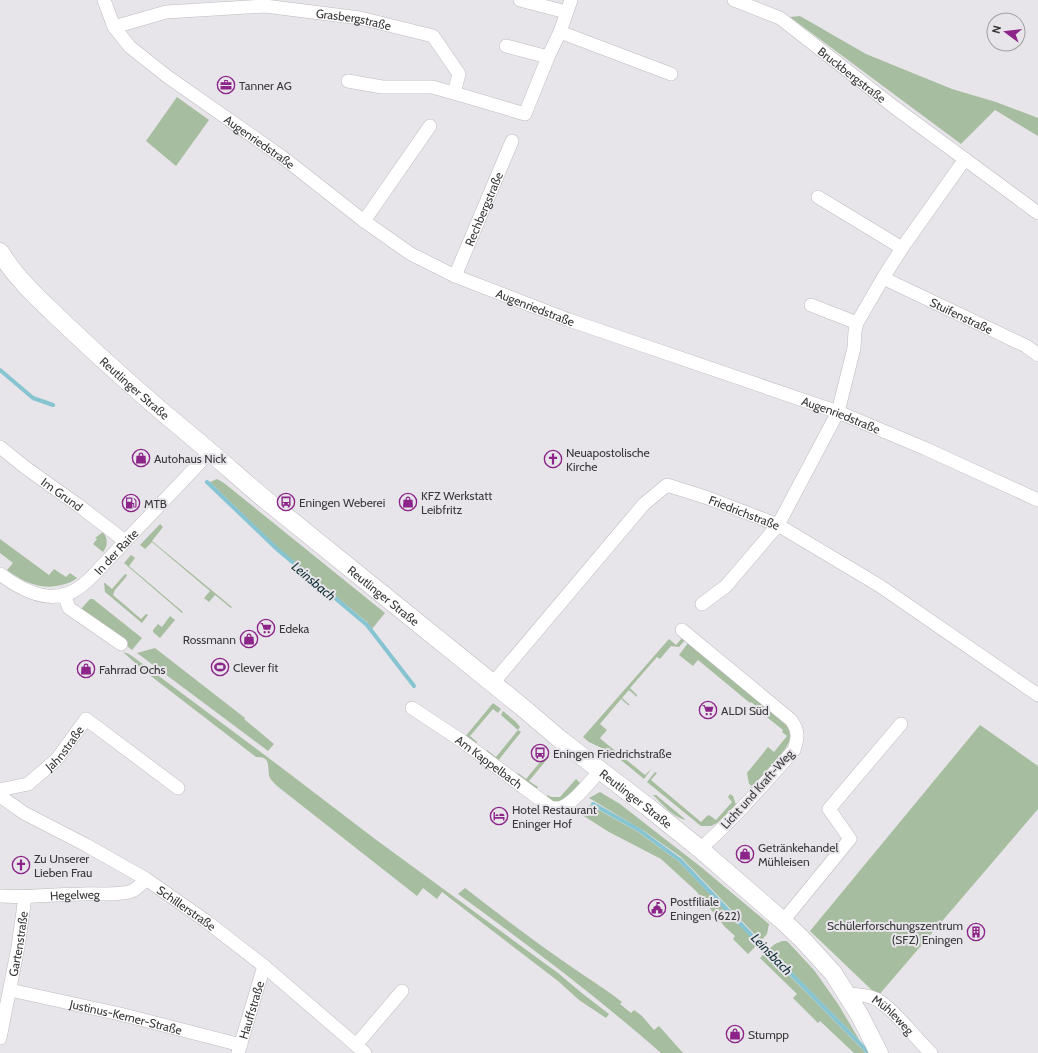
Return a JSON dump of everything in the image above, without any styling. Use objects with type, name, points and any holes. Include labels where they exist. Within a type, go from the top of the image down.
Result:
[{"type":"main road","name":"Reutlinger Straße","points":[[0,252],[13,270],[31,290],[128,383],[266,500],[493,683],[562,741],[648,806],[783,920],[833,973],[859,1014],[879,1053]]},
{"type":"street","name":"Augenriedstraße","points":[[104,0],[114,27],[130,47],[168,77],[285,159],[364,221],[412,254],[455,276],[603,333],[838,412],[924,448],[1038,500]]},
{"type":"street","points":[[348,81],[382,88],[432,87],[525,114],[548,57],[560,32],[569,6],[520,0]]},
{"type":"street","name":"Bruckbergstraße","points":[[734,0],[780,18],[894,107],[965,159]]},
{"type":"street","name":"Grasbergstraße","points":[[114,27],[166,12],[265,6],[360,18],[433,36],[459,74],[454,93]]},
{"type":"street","points":[[560,32],[671,74]]},
{"type":"street","points":[[506,46],[548,57]]},
{"type":"street","points":[[364,221],[430,126]]},
{"type":"street","name":"Rechbergstraße","points":[[455,276],[512,141]]},
{"type":"street","points":[[702,604],[726,586],[778,525],[838,412],[854,348],[857,323],[902,248],[965,159],[1038,213]]},
{"type":"street","points":[[818,197],[902,248]]},
{"type":"street","name":"Stuifenstraße","points":[[883,278],[1026,346],[1038,355]]},
{"type":"street","points":[[811,305],[857,323]]},
{"type":"street","name":"Im Grund","points":[[0,447],[125,541]]},
{"type":"street","name":"In der Raite","points":[[0,574],[29,592],[46,596],[64,594],[76,590],[100,568],[210,452]]},
{"type":"street","name":"Friedrichstraße","points":[[493,683],[644,504],[667,485],[708,498],[778,525],[880,586],[1038,695]]},
{"type":"street","points":[[64,594],[69,608],[121,644]]},
{"type":"street","name":"Licht und Kraft-Weg","points":[[682,630],[791,720],[798,734],[794,750],[735,815],[700,849]]},
{"type":"street","name":"Am Kappelbach","points":[[412,708],[472,749],[550,807],[561,808],[567,805],[600,770]]},
{"type":"street","name":"Jahnstraße","points":[[0,790],[28,784],[57,759],[86,719],[178,788]]},
{"type":"street","points":[[783,920],[850,840],[829,809],[901,724]]},
{"type":"street","name":"Schillerstraße","points":[[0,796],[24,813],[86,845],[146,879],[206,921],[264,966],[360,1049],[402,991]]},
{"type":"street","name":"Hegelweg","points":[[0,896],[25,897],[123,893],[132,891],[140,886],[146,879]]},
{"type":"street","name":"Gartenstraße","points":[[0,1038],[22,927],[25,897]]},
{"type":"street","name":"Hauffstraße","points":[[239,1049],[264,966]]},
{"type":"street","name":"Justinus-Kerner-Straße","points":[[10,990],[120,1014],[239,1049]]},
{"type":"street","name":"Mühleweg","points":[[846,992],[852,995],[876,998],[895,1014],[931,1053]]},
{"type":"green space","points":[[800,16],[866,54],[952,89],[996,102],[1038,118],[1038,136],[995,110],[961,144],[790,17]]},
{"type":"green space","points":[[177,97],[209,120],[176,166],[146,141]]},
{"type":"green space","points":[[217,479],[224,483],[385,613],[372,629],[368,623],[279,549],[210,482]]},
{"type":"green space","points":[[160,524],[163,527],[152,541],[232,607],[231,608],[215,595],[209,602],[204,598],[210,591],[152,542],[145,549],[140,545]]},
{"type":"green space","points":[[103,532],[107,542],[103,552],[93,544],[97,539],[95,538]]},
{"type":"green space","points":[[0,539],[49,575],[54,569],[66,577],[70,573],[77,578],[64,584],[49,587],[36,585],[18,578],[7,570],[13,563],[0,553]]},
{"type":"green space","points":[[131,555],[135,558],[129,566],[183,612],[182,613],[124,563]]},
{"type":"green space","points":[[125,574],[127,575],[126,577],[115,590],[113,595],[141,619],[147,614],[148,615],[142,623],[105,592],[104,583],[112,589]]},
{"type":"green space","points":[[90,599],[93,599],[142,638],[132,650],[81,609]]},
{"type":"green space","points":[[170,616],[175,620],[160,638],[153,632],[153,630],[158,624],[162,627]]},
{"type":"green space","points":[[682,638],[685,640],[679,647],[671,646],[660,659],[657,657],[630,688],[637,695],[637,697],[629,690],[622,698],[630,705],[621,699],[600,724],[607,730],[600,738],[602,740],[645,775],[652,768],[644,779],[611,751],[610,752],[589,742],[583,737],[669,639],[676,645]]},
{"type":"green space","points":[[688,643],[786,724],[788,728],[790,737],[787,746],[772,765],[752,786],[749,784],[747,773],[768,747],[774,752],[787,736],[782,732],[783,730],[754,707],[755,705],[751,702],[750,703],[698,660],[693,666],[679,655]]},
{"type":"green space","points":[[155,648],[245,718],[244,719],[274,744],[268,751],[137,653]]},
{"type":"green space","points":[[123,652],[136,659],[375,839],[558,973],[609,1014],[606,1018],[579,1000],[558,981],[442,892],[437,899],[423,888],[417,896],[277,786],[270,778],[268,764],[265,759],[256,757],[143,670]]},
{"type":"green space","points":[[493,703],[501,709],[498,713],[493,709],[470,736],[477,742],[475,746],[464,738]]},
{"type":"green space","points":[[503,711],[520,727],[518,730],[501,715]]},
{"type":"green space","points":[[980,725],[1038,766],[1038,809],[878,996],[810,931]]},
{"type":"green space","points":[[518,730],[521,732],[497,762],[485,753],[487,750],[496,757]]},
{"type":"green space","points":[[546,755],[549,757],[529,781],[538,787],[536,790],[516,776],[518,773],[526,779]]},
{"type":"green space","points":[[655,772],[657,773],[651,780],[701,822],[709,815],[716,820],[732,802],[728,797],[730,794],[733,796],[736,805],[717,823],[711,826],[701,826],[647,782]]},
{"type":"green space","points":[[576,779],[580,783],[562,803],[556,804],[546,797],[548,795],[551,797],[560,797]]},
{"type":"green space","points":[[600,792],[620,804],[701,867],[769,924],[767,934],[761,941],[681,857],[644,831],[589,798]]},
{"type":"green space","points":[[653,795],[656,795],[686,820],[673,814]]},
{"type":"green space","points":[[590,805],[638,832],[678,861],[758,944],[748,954],[733,939],[735,936],[725,927],[696,891],[661,859],[609,832],[579,813]]},
{"type":"green space","points":[[465,888],[534,940],[622,1002],[620,1004],[631,1013],[634,1010],[642,1016],[654,1030],[659,1026],[683,1053],[661,1053],[612,1011],[561,971],[458,894]]},
{"type":"green space","points":[[782,941],[787,941],[814,970],[838,1004],[860,1041],[769,949]]},
{"type":"green space","points":[[766,952],[866,1053],[854,1053],[820,1021],[818,1023],[793,998],[797,994],[760,958]]},
{"type":"waterway","name":"Leinsbach","points":[[0,370],[33,398],[53,405]]},
{"type":"waterway","name":"Leinsbach","points":[[207,482],[278,550],[367,625],[414,686]]},
{"type":"waterway","name":"Leinsbach","points":[[593,804],[639,830],[680,860],[755,939],[869,1053]]},
{"type":"place","name":"Tanner AG","points":[[226,85]]},
{"type":"place","name":"Autohaus Nick","points":[[141,458]]},
{"type":"place","name":"Neuapostolische Kirche","points":[[553,459]]},
{"type":"place","name":"Eningen Weberei","points":[[286,502]]},
{"type":"place","name":"KFZ Werkstatt Leibfritz","points":[[408,502]]},
{"type":"place","name":"MTB","points":[[131,503]]},
{"type":"place","name":"Edeka","points":[[266,628]]},
{"type":"place","name":"Rossmann","points":[[249,639]]},
{"type":"place","name":"Clever fit","points":[[220,667]]},
{"type":"place","name":"Fahrrad Ochs","points":[[86,669]]},
{"type":"place","name":"ALDI Süd","points":[[708,710]]},
{"type":"place","name":"Eningen Friedrichstraße","points":[[540,753]]},
{"type":"place","name":"Hotel Restaurant Eninger Hof","points":[[499,816]]},
{"type":"place","name":"Getränkehandel Mühleisen","points":[[745,854]]},
{"type":"place","name":"Zu Unserer Lieben Frau","points":[[21,865]]},
{"type":"place","name":"Postfiliale Eningen (622)","points":[[657,908]]},
{"type":"place","name":"Schülerforschungszentrum (SFZ) Eningen","points":[[976,932]]},
{"type":"place","name":"Stumpp","points":[[735,1034]]}]
